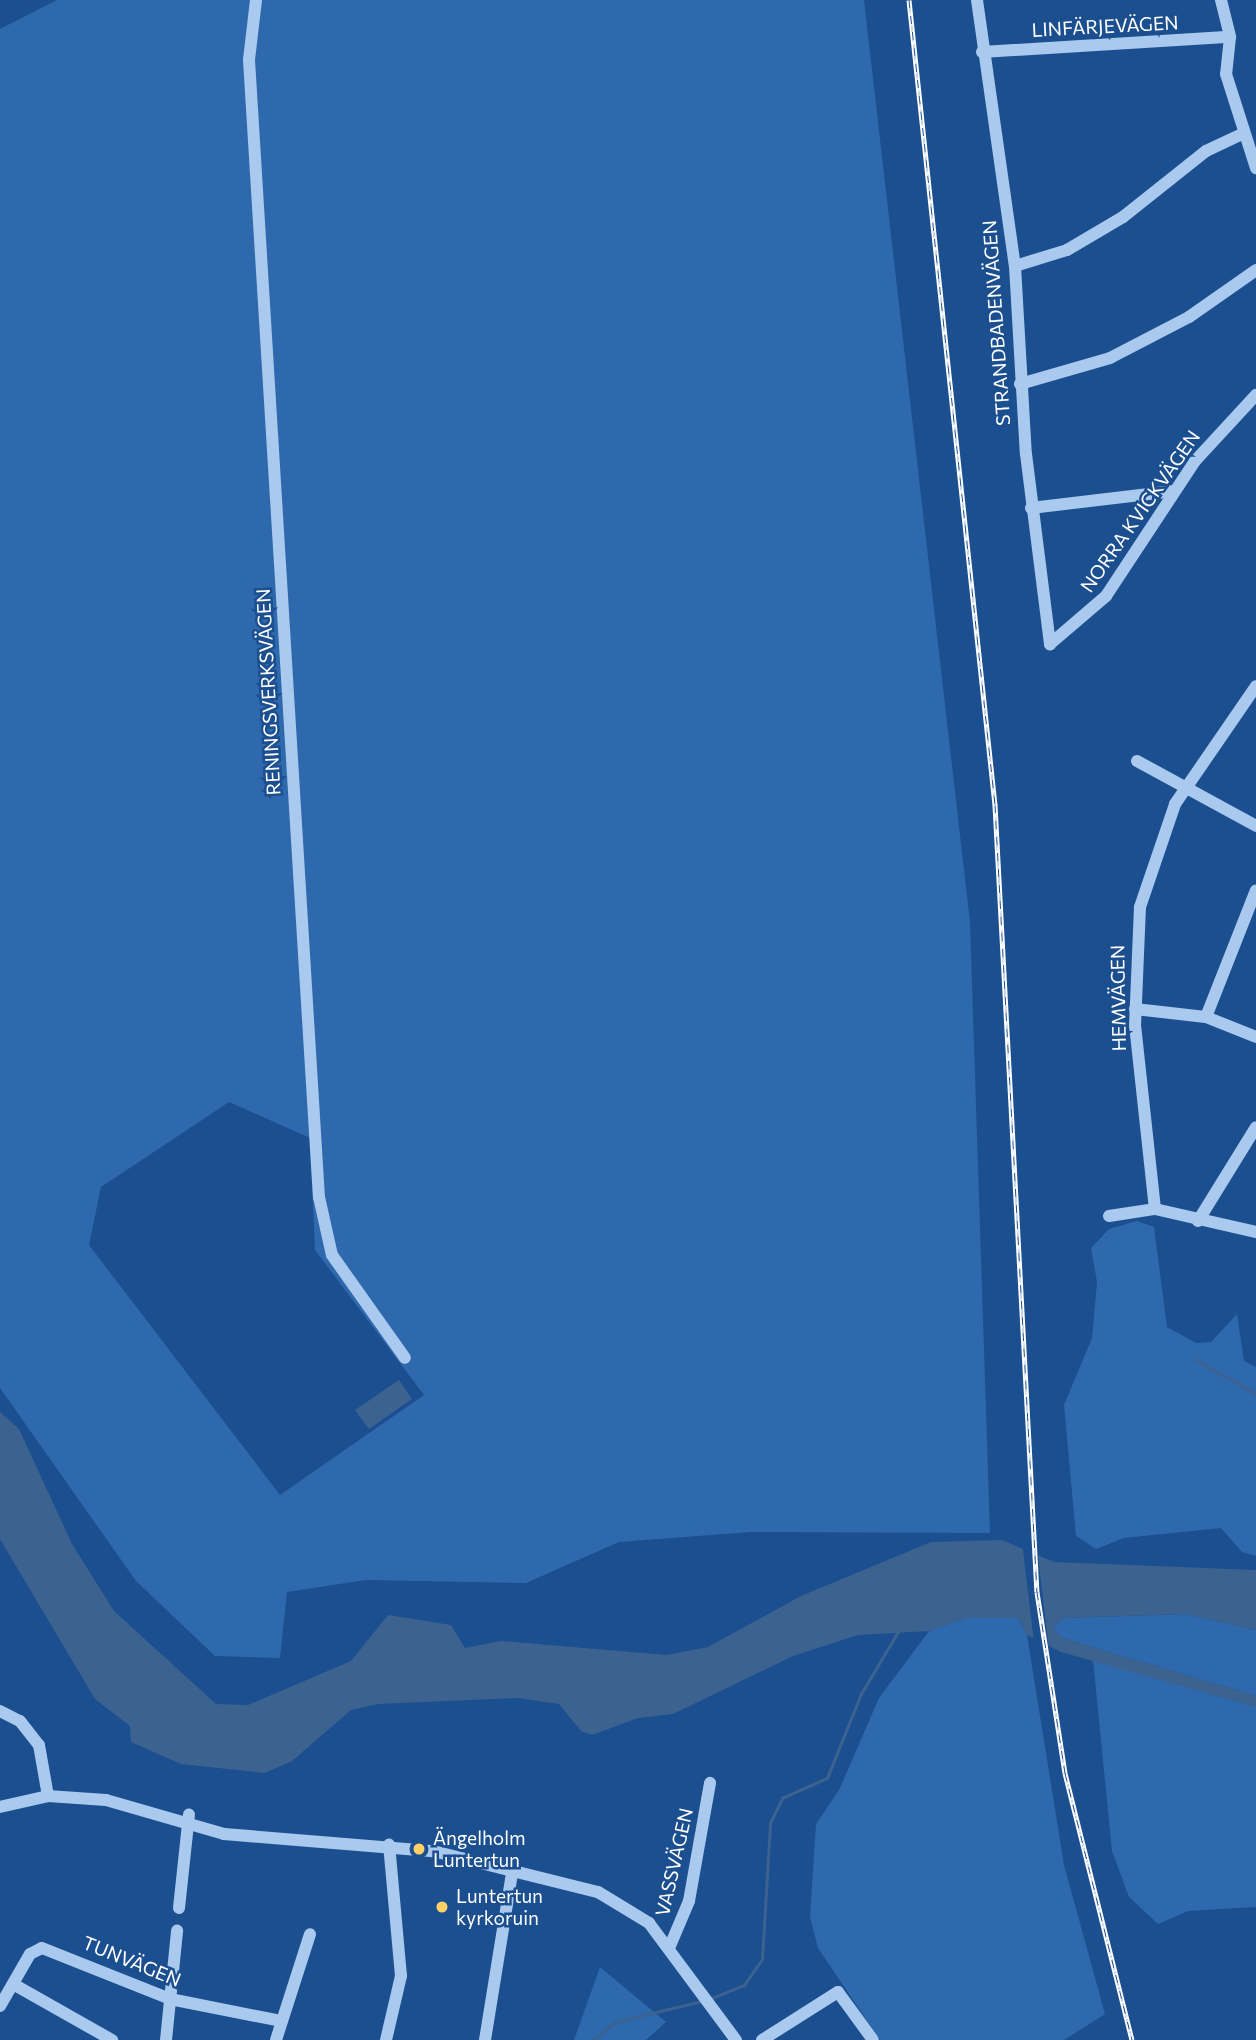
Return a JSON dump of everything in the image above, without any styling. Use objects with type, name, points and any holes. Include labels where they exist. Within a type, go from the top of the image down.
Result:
[{"type":"street","name":"RENINGSVERKSVÄGEN","points":[[256,0],[249,60],[319,1197],[332,1255],[405,1358]]},
{"type":"street","name":"STRANDBADENVÄGEN","points":[[978,0],[982,52],[1015,266],[1020,384],[1031,508],[1050,644]]},
{"type":"street","points":[[1221,0],[1230,37],[1226,74],[1256,168]]},
{"type":"street","name":"LINFÄRJEVÄGEN","points":[[982,52],[1230,37]]},
{"type":"street","points":[[1015,266],[1066,250],[1123,217],[1206,151],[1244,133]]},
{"type":"street","points":[[1020,384],[1110,358],[1189,317],[1256,270]]},
{"type":"street","name":"NORRA KVICKVÄGEN","points":[[1050,644],[1106,596],[1174,491],[1256,395]]},
{"type":"street","points":[[1031,508],[1174,491]]},
{"type":"street","name":"HEMVÄGEN","points":[[1155,1209],[1135,1009],[1133,956],[1147,877],[1185,786],[1256,686]]},
{"type":"street","points":[[1138,761],[1256,826]]},
{"type":"street","points":[[1206,1017],[1256,890]]},
{"type":"street","points":[[1135,1009],[1206,1017],[1256,1037]]},
{"type":"street","points":[[1198,1221],[1256,1127]]},
{"type":"street","points":[[1109,1216],[1155,1209],[1198,1221],[1256,1232]]},
{"type":"street","points":[[0,1711],[20,1721],[39,1745],[48,1796]]},
{"type":"street","name":"VASSVÄGEN","points":[[670,1946],[689,1901],[710,1783]]},
{"type":"street","points":[[0,1807],[48,1796],[122,1803],[245,1837],[389,1845],[513,1868],[613,1898],[670,1946],[736,2040]]},
{"type":"street","points":[[179,1908],[188,1820]]},
{"type":"street","points":[[386,2040],[401,1976],[389,1845]]},
{"type":"street","points":[[485,2040],[513,1868]]},
{"type":"street","points":[[166,2040],[177,1931]]},
{"type":"street","points":[[276,2040],[310,1934]]},
{"type":"street","name":"TUNVÄGEN","points":[[0,2006],[30,1954],[46,1948],[170,2000],[281,2021]]},
{"type":"street","points":[[13,1984],[112,2040]]},
{"type":"street","points":[[762,2040],[838,1992],[873,2040]]},
{"type":"shaded area","points":[[57,0],[864,0],[970,922],[990,1533],[751,1532],[619,1542],[526,1583],[366,1580],[287,1592],[280,1658],[215,1656],[136,1581],[0,1388],[0,29]],"holes":[[[229,1102],[310,1138],[315,1250],[424,1395],[280,1495],[89,1245],[101,1187]]]},
{"type":"shaded area","points":[[1137,1221],[1154,1227],[1167,1327],[1196,1343],[1211,1342],[1237,1314],[1244,1361],[1256,1367],[1256,1556],[1242,1552],[1221,1528],[1124,1538],[1096,1549],[1076,1536],[1064,1405],[1092,1338],[1097,1282],[1091,1248],[1109,1229]]},
{"type":"shaded area","points":[[399,1380],[412,1399],[369,1429],[355,1410]]},
{"type":"shaded area","points":[[0,1412],[19,1429],[72,1544],[114,1611],[216,1704],[248,1705],[351,1661],[388,1615],[451,1625],[465,1648],[501,1641],[666,1655],[708,1647],[801,1596],[931,1542],[1002,1540],[1054,1562],[1256,1570],[1256,1630],[1186,1614],[1064,1618],[1053,1628],[1062,1638],[1256,1696],[1256,1707],[1061,1652],[1027,1635],[1018,1618],[965,1618],[929,1631],[858,1635],[793,1656],[673,1714],[638,1718],[592,1735],[581,1731],[559,1704],[518,1698],[378,1704],[351,1710],[292,1761],[265,1773],[181,1764],[131,1742],[130,1726],[95,1699],[0,1539]]},
{"type":"shaded area","points":[[1186,1614],[1256,1630],[1256,1696],[1062,1638],[1052,1628],[1064,1618]]},
{"type":"shaded area","points":[[965,1618],[1018,1618],[1027,1635],[1064,1865],[1105,2014],[1064,2040],[880,2040],[818,1948],[810,1917],[816,1824],[839,1790],[879,1698],[929,1631]]},
{"type":"shaded area","points":[[1093,1660],[1256,1707],[1256,1907],[1188,1911],[1158,1924],[1129,1897],[1112,1851]]},
{"type":"shaded area","points":[[600,1967],[666,2022],[646,2040],[574,2040]]},
{"type":"pier","points":[[1022,1542],[1037,1548],[1049,1650],[1034,1642]]},
{"type":"waterway","points":[[1195,1359],[1256,1394]]},
{"type":"waterway","points":[[712,1998],[744,1985],[762,1959],[770,1823],[782,1798],[827,1778],[861,1694],[899,1630]]},
{"type":"waterway","points":[[593,2040],[615,2022],[702,2001]]},
{"type":"railway","points":[[909,0],[995,805],[1037,1592],[1065,1773],[1132,2040]]},
{"type":"place","name":"Ängelholm Luntertun","points":[[419,1849]]},
{"type":"place","name":"Luntertun kyrkoruin","points":[[442,1907]]}]
